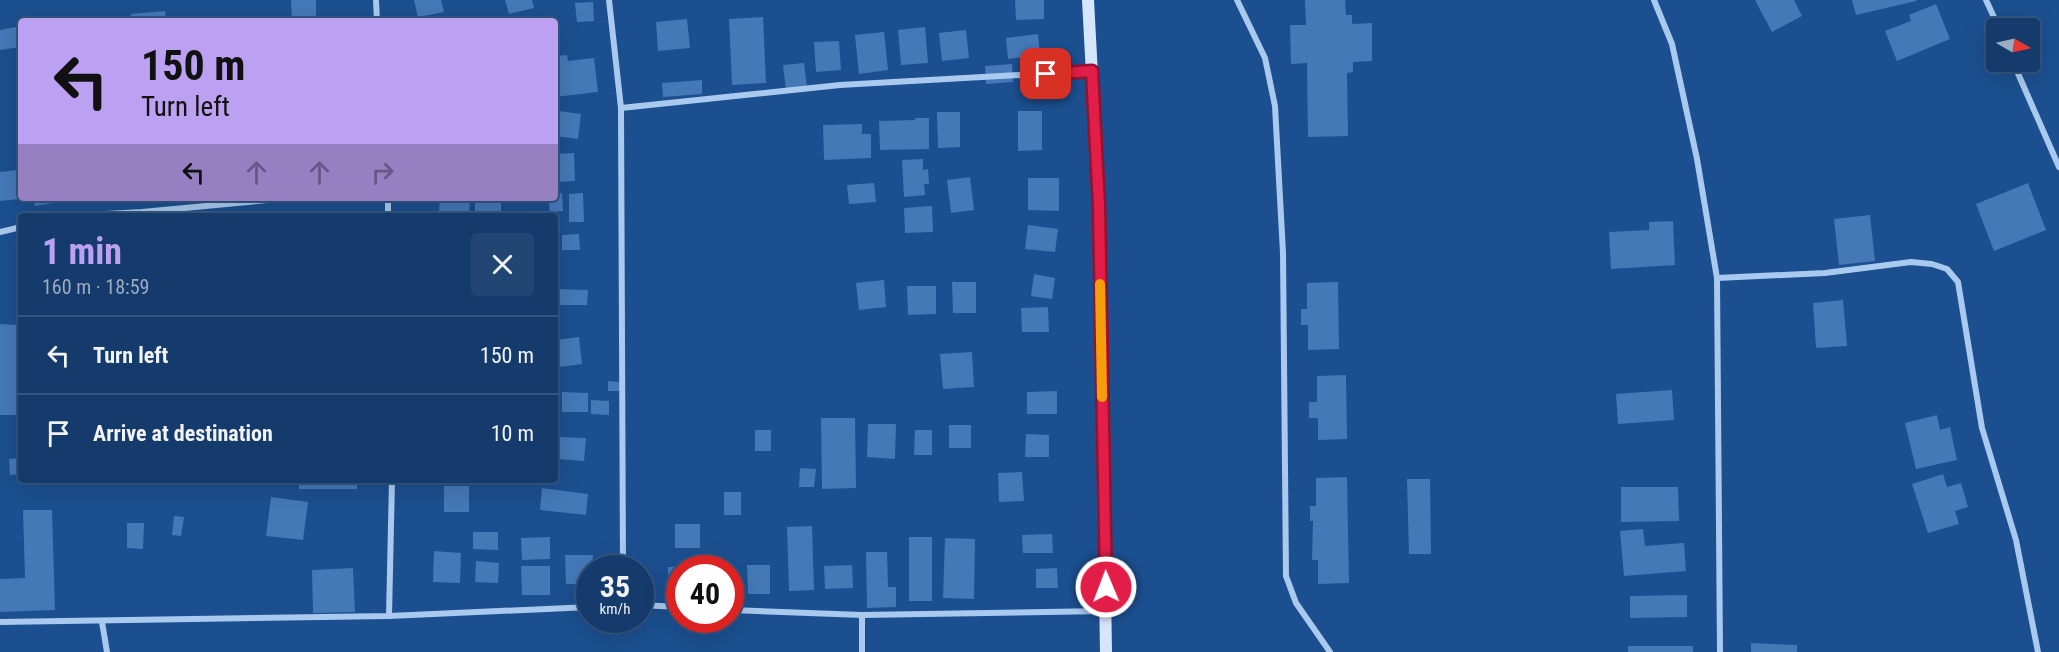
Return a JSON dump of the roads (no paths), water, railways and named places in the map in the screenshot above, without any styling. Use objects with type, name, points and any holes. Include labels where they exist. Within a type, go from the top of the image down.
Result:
[{"type":"street","points":[[376,0],[377,18]]},
{"type":"street","points":[[609,0],[621,108],[623,555]]},
{"type":"street","points":[[1088,0],[1099,206],[1106,652]]},
{"type":"street","points":[[1237,0],[1265,58],[1275,106],[1283,253],[1286,576],[1296,603],[1330,652]]},
{"type":"street","points":[[1654,0],[1672,44],[1697,159],[1717,278],[1720,652]]},
{"type":"street","points":[[1986,0],[1994,18]]},
{"type":"street","points":[[621,108],[840,85],[1092,71]]},
{"type":"street","points":[[2017,72],[2059,167]]},
{"type":"street","points":[[124,213],[258,201]]},
{"type":"street","points":[[0,232],[18,228]]},
{"type":"street","points":[[1717,278],[1825,273],[1911,262],[1932,264],[1947,269],[1958,282],[1982,428],[2016,540],[2038,652]]},
{"type":"street","points":[[388,615],[392,483]]},
{"type":"street","points":[[0,622],[102,622],[388,615],[576,608]]},
{"type":"street","points":[[744,611],[862,615],[1106,611]]},
{"type":"street","points":[[862,615],[862,652]]},
{"type":"street","points":[[102,622],[107,652]]}]
